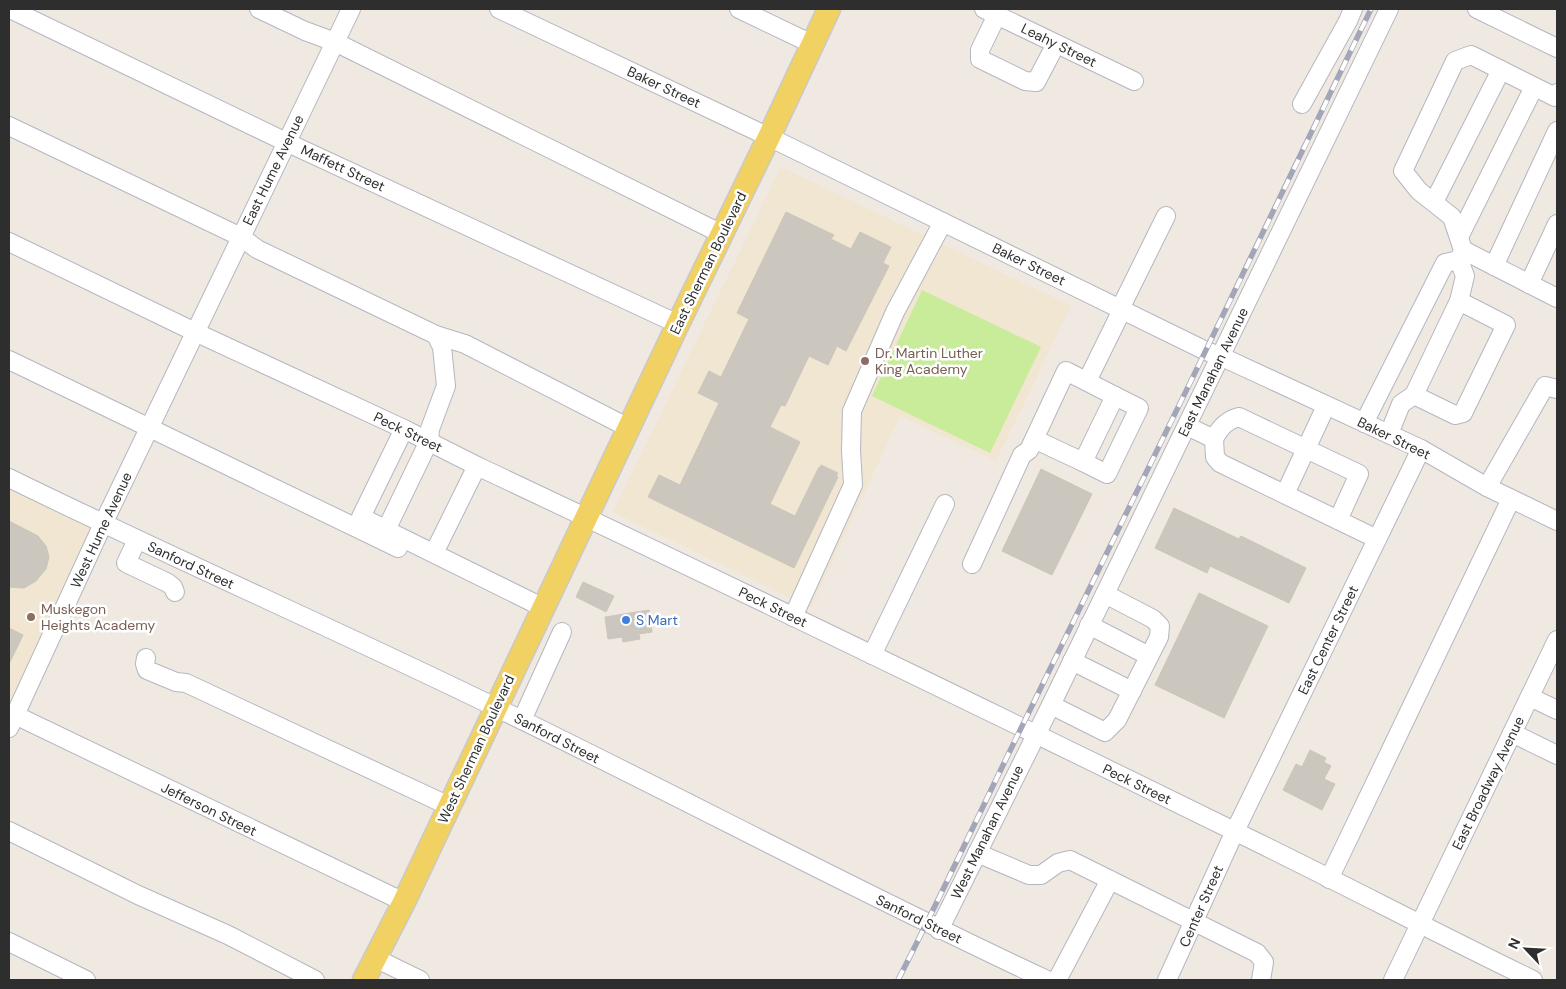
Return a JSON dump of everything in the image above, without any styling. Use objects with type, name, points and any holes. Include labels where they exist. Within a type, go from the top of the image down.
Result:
[{"type":"main road","name":"East Sherman Boulevard","points":[[587,518],[828,9]]},
{"type":"main road","name":"West Sherman Boulevard","points":[[364,980],[404,902],[587,518]]},
{"type":"street","name":"Maffett Street","points":[[10,9],[286,142],[678,324]]},
{"type":"street","points":[[259,9],[305,31],[335,42],[722,234]]},
{"type":"street","name":"East Hume Avenue","points":[[195,332],[351,9]]},
{"type":"street","name":"Baker Street","points":[[499,9],[769,137],[1206,351],[1421,449],[1487,487],[1557,521]]},
{"type":"street","points":[[739,9],[812,44]]},
{"type":"street","points":[[1302,104],[1353,9]]},
{"type":"street","name":"East Manahan Avenue","points":[[1036,735],[1389,9]]},
{"type":"street","points":[[1477,9],[1557,48]]},
{"type":"street","points":[[990,12],[980,50],[980,59],[987,63],[1025,81],[1036,82],[1056,44]]},
{"type":"street","name":"Leahy Street","points":[[990,12],[1134,81]]},
{"type":"street","points":[[1389,434],[1401,404],[1414,395],[1459,301],[1465,276],[1452,217],[1419,192],[1403,171],[1455,61],[1471,55],[1556,96]]},
{"type":"street","points":[[1434,202],[1500,70]]},
{"type":"street","points":[[1364,423],[1444,263],[1460,249],[1534,86]]},
{"type":"street","points":[[9,126],[241,237],[257,249],[436,335],[465,344],[629,428]]},
{"type":"street","points":[[1494,266],[1557,131]]},
{"type":"street","points":[[1086,381],[1166,216]]},
{"type":"street","points":[[793,617],[853,485],[851,450],[852,411],[895,312],[943,222]]},
{"type":"street","points":[[1528,284],[1557,224]]},
{"type":"street","name":"Peck Street","points":[[9,242],[195,332],[404,429],[477,466],[872,655],[1235,831],[1533,980]]},
{"type":"street","points":[[1460,249],[1557,298]]},
{"type":"street","points":[[1414,395],[1455,415],[1463,412],[1506,324],[1459,301]]},
{"type":"street","name":"West Hume Avenue","points":[[12,722],[102,524],[195,332]]},
{"type":"street","points":[[386,530],[429,441],[430,429],[446,386],[442,347],[436,335]]},
{"type":"street","points":[[9,360],[149,428],[542,612]]},
{"type":"street","points":[[972,564],[1022,455],[1029,450],[1034,439],[1066,371],[1140,408],[1107,474],[1034,439]]},
{"type":"street","points":[[1487,487],[1545,386],[1557,389]]},
{"type":"street","points":[[1083,462],[1116,396]]},
{"type":"street","points":[[1284,494],[1326,406]]},
{"type":"street","points":[[1338,520],[1359,474],[1239,417],[1230,419],[1218,430],[1214,438],[1215,457],[1220,463],[1338,520],[1378,538]]},
{"type":"street","points":[[1187,426],[1214,438]]},
{"type":"street","points":[[404,429],[361,517],[434,552],[542,612]]},
{"type":"street","name":"East Center Street","points":[[1235,831],[1421,449]]},
{"type":"street","points":[[434,552],[477,466]]},
{"type":"street","name":"Sanford Street","points":[[9,478],[102,524],[496,707],[939,930],[1047,980]]},
{"type":"street","points":[[1329,879],[1511,499]]},
{"type":"street","points":[[872,655],[945,504]]},
{"type":"street","points":[[137,540],[126,563],[173,586],[175,592]]},
{"type":"street","points":[[1051,705],[1105,732],[1117,720],[1159,636],[1160,626],[1153,619],[1105,594]]},
{"type":"street","points":[[1089,625],[1149,656]]},
{"type":"street","points":[[522,720],[562,632]]},
{"type":"street","name":"East Broadway Avenue","points":[[1394,980],[1530,697],[1552,664],[1557,640]]},
{"type":"street","points":[[146,658],[144,664],[147,670],[176,682],[186,682],[449,806]]},
{"type":"street","points":[[1072,661],[1132,691]]},
{"type":"street","points":[[1530,697],[1557,710]]},
{"type":"street","name":"Jefferson Street","points":[[12,722],[404,902]]},
{"type":"street","points":[[1512,733],[1557,755]]},
{"type":"street","name":"West Manahan Avenue","points":[[939,930],[1036,735]]},
{"type":"street","points":[[9,831],[138,895],[228,935],[315,980]]},
{"type":"street","name":"Center Street","points":[[1167,980],[1235,831]]},
{"type":"street","points":[[977,853],[1029,875],[1041,875],[1058,863],[1070,860],[1257,953],[1264,962],[1261,980]]},
{"type":"street","points":[[1057,980],[1110,880]]},
{"type":"street","points":[[9,942],[86,980]]},
{"type":"street","points":[[375,958],[420,980]]},
{"type":"shaded area","name":"Dr. Martin Luther King Academy","points":[[781,167],[1071,306],[996,461],[900,416],[811,608],[613,512]]},
{"type":"shaded area","name":"Muskegon Heights Academy","points":[[9,483],[96,525],[9,708]]},
{"type":"green space","points":[[922,290],[1041,347],[990,453],[872,396]]},
{"type":"building","points":[[786,212],[834,235],[831,239],[851,249],[860,232],[891,247],[883,263],[889,266],[846,351],[837,346],[828,365],[809,356],[785,406],[781,405],[770,427],[800,442],[770,504],[795,516],[821,465],[838,473],[836,476],[838,477],[794,568],[648,497],[659,475],[680,485],[719,403],[698,393],[709,371],[721,377],[749,319],[737,313]]},
{"type":"building","points":[[1041,469],[1092,494],[1052,575],[1002,551]]},
{"type":"building","points":[[1174,508],[1239,539],[1241,536],[1306,568],[1289,603],[1210,566],[1207,573],[1155,548]]},
{"type":"building","points":[[9,521],[38,536],[46,546],[49,557],[46,569],[36,581],[24,588],[9,587]]},
{"type":"building","points":[[583,582],[614,596],[606,612],[576,597]]},
{"type":"building","points":[[1199,593],[1268,626],[1224,718],[1155,685]]},
{"type":"building","points":[[649,610],[652,632],[639,634],[640,639],[623,642],[622,637],[608,639],[605,617]]},
{"type":"building","points":[[9,628],[23,635],[9,664]]},
{"type":"building","points":[[1310,750],[1326,758],[1324,762],[1331,766],[1324,779],[1335,784],[1322,810],[1283,790],[1296,764],[1302,767]]},
{"type":"railway","points":[[898,980],[1371,9]]},
{"type":"place","name":"Dr. Martin Luther King Academy","points":[[865,361]]},
{"type":"place","name":"Muskegon Heights Academy","points":[[31,617]]},
{"type":"place","name":"S Mart","points":[[626,620]]}]
